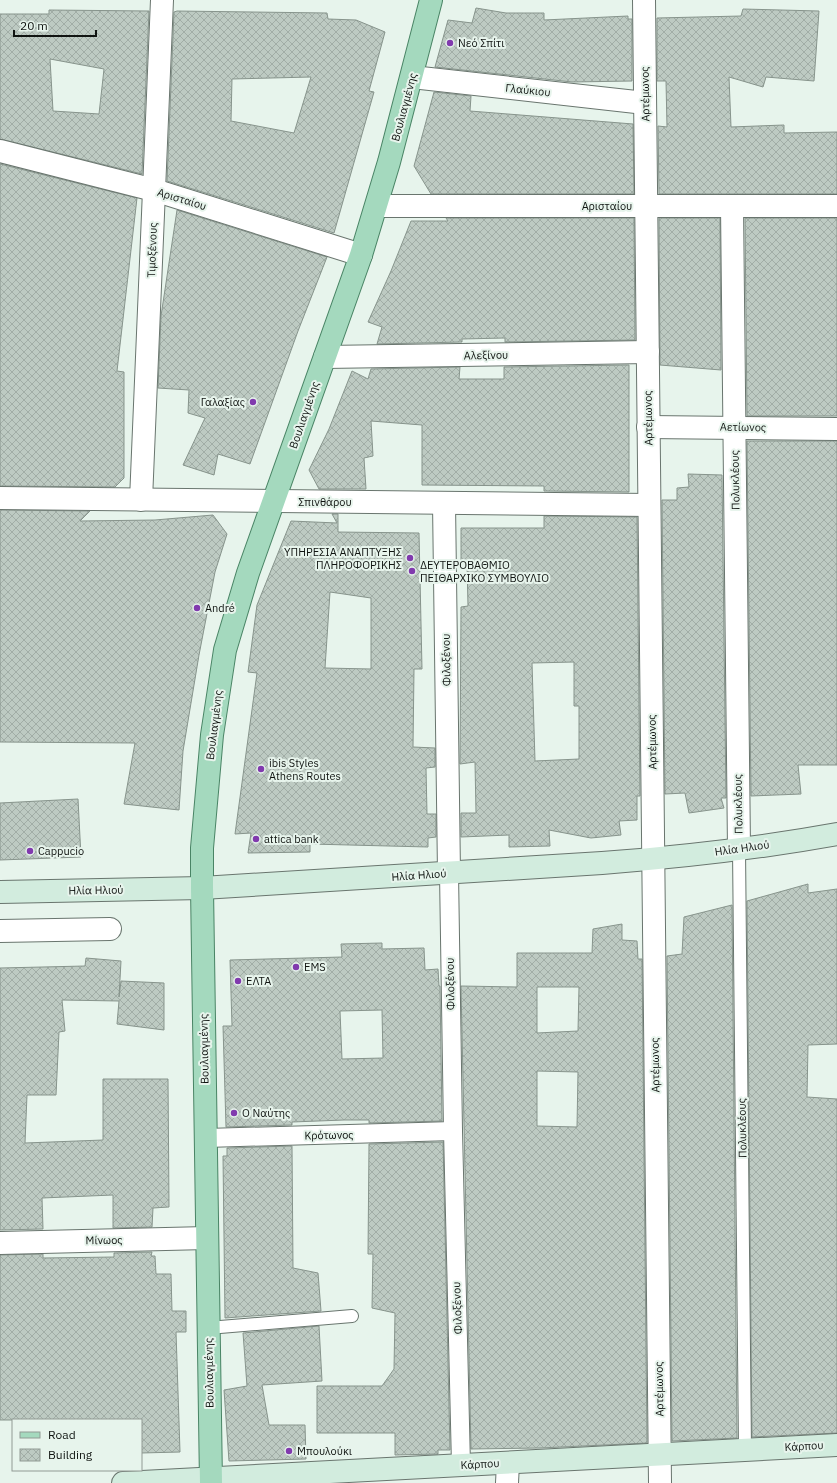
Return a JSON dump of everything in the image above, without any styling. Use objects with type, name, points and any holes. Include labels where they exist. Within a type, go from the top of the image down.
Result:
[{"type":"main road","name":"Βουλιαγμένης","points":[[211,1481],[202,848],[212,735],[225,650],[248,573],[377,206],[431,0]]},
{"type":"main road","name":"Ηλία Ηλιού","points":[[0,892],[202,888],[653,859],[739,849],[837,834]]},
{"type":"main road","name":"Κάρπου","points":[[123,1483],[211,1481],[461,1465],[507,1473],[660,1454],[837,1445]]},
{"type":"street","name":"Τιμοξένους","points":[[142,500],[162,0]]},
{"type":"street","name":"Αρτέμωνος","points":[[644,0],[660,1483]]},
{"type":"street","name":"Γλαύκιου","points":[[412,77],[645,103]]},
{"type":"street","name":"Αρισταίου","points":[[0,151],[154,190],[361,255]]},
{"type":"street","name":"Αρισταίου","points":[[377,206],[837,206]]},
{"type":"street","name":"Πολυκλέους","points":[[732,206],[739,849]]},
{"type":"street","name":"Αλεξίνου","points":[[325,357],[648,352]]},
{"type":"street","name":"Αετίωνος","points":[[648,427],[735,427],[837,430]]},
{"type":"street","name":"Σπινθάρου","points":[[0,498],[649,505]]},
{"type":"street","name":"Φιλοξένου","points":[[444,503],[453,1131],[461,1465]]},
{"type":"street","points":[[0,932],[110,929]]},
{"type":"street","name":"Κρότωνος","points":[[206,1138],[453,1131]]},
{"type":"street","name":"Μίνωος","points":[[0,1243],[207,1238]]},
{"type":"lane","name":"Πολυκλέους","points":[[739,849],[745,1449]]},
{"type":"lane","points":[[208,1328],[352,1316]]},
{"type":"building","points":[[476,8],[506,13],[544,13],[544,20],[628,16],[628,19],[632,19],[632,81],[572,82],[435,67],[448,20],[472,23]]},
{"type":"building","points":[[743,9],[819,11],[814,81],[766,77],[763,87],[729,77],[731,127],[784,125],[784,133],[837,132],[837,194],[659,194],[658,126],[667,127],[666,81],[657,81],[657,18],[741,16]]},
{"type":"building","points":[[49,10],[149,11],[142,174],[0,139],[0,14],[49,14]],"holes":[[[50,59],[104,69],[99,114],[53,111]]]},
{"type":"building","points":[[174,12],[327,13],[328,19],[356,20],[385,32],[369,91],[374,92],[334,233],[167,181]],"holes":[[[311,77],[294,133],[231,121],[232,79]]]},
{"type":"building","points":[[434,92],[471,96],[470,111],[633,124],[634,194],[431,194],[414,166]]},
{"type":"building","points":[[0,164],[137,198],[117,371],[124,372],[124,478],[115,487],[0,486]]},
{"type":"building","points":[[177,210],[327,257],[298,331],[250,464],[218,454],[214,475],[183,465],[205,418],[188,413],[189,390],[158,388],[161,316]]},
{"type":"building","points":[[446,218],[634,218],[635,340],[505,342],[505,338],[462,339],[462,342],[377,344],[382,327],[368,322],[411,221],[448,221]]},
{"type":"building","points":[[659,218],[720,218],[721,370],[660,365]]},
{"type":"building","points":[[745,218],[837,218],[837,416],[747,416]]},
{"type":"building","points":[[629,365],[629,492],[544,491],[544,486],[422,485],[422,425],[371,421],[373,456],[364,458],[366,489],[319,489],[309,470],[329,429],[352,371],[368,379],[371,369],[460,367],[459,379],[504,379],[504,367]]},
{"type":"building","points":[[747,441],[837,441],[837,765],[798,765],[801,794],[751,796]]},
{"type":"building","points":[[688,474],[722,475],[726,798],[721,798],[724,808],[689,813],[685,793],[665,794],[662,500],[677,500],[677,488],[689,487]]},
{"type":"building","points":[[0,510],[90,511],[80,521],[155,520],[213,515],[227,534],[215,572],[199,655],[183,751],[179,810],[124,804],[135,743],[0,742]]},
{"type":"building","points":[[332,514],[338,514],[338,532],[419,533],[422,669],[414,669],[413,747],[435,748],[435,767],[426,768],[427,814],[436,814],[436,837],[428,838],[428,847],[310,844],[310,852],[248,853],[251,833],[235,834],[257,673],[248,672],[257,605],[291,521],[337,523]],"holes":[[[330,592],[371,598],[371,669],[325,668]]]},
{"type":"building","points":[[544,516],[637,517],[640,796],[637,796],[637,820],[619,821],[621,835],[591,838],[549,830],[550,846],[509,847],[509,835],[461,837],[461,813],[476,813],[475,762],[460,764],[461,607],[468,606],[467,563],[461,563],[461,528],[544,528]],"holes":[[[574,662],[574,706],[579,706],[579,759],[535,761],[532,663]]]},
{"type":"building","points":[[78,799],[81,857],[0,860],[0,803]]},
{"type":"building","points":[[808,884],[808,893],[837,889],[837,1044],[808,1045],[807,1097],[837,1099],[837,1433],[752,1437],[747,901]]},
{"type":"building","points":[[732,905],[737,1438],[672,1441],[667,956],[682,954],[684,917]]},
{"type":"building","points":[[622,924],[622,940],[637,941],[638,959],[642,959],[647,1443],[540,1448],[471,1449],[461,986],[517,987],[517,953],[592,953],[593,929]],"holes":[[[537,987],[579,987],[578,1031],[537,1033]],[[537,1071],[578,1072],[577,1127],[537,1126]]]},
{"type":"building","points":[[382,943],[382,949],[424,948],[425,970],[438,969],[440,986],[442,1121],[369,1123],[369,1120],[344,1120],[292,1122],[292,1125],[226,1127],[223,1026],[232,1026],[230,960],[342,957],[341,944]],"holes":[[[382,1010],[383,1058],[342,1059],[340,1011]]]},
{"type":"building","points":[[86,958],[121,961],[119,997],[121,981],[164,983],[164,1030],[117,1024],[119,1001],[62,1000],[65,1031],[59,1032],[56,1095],[27,1095],[25,1143],[103,1140],[103,1079],[168,1079],[169,1207],[153,1208],[152,1227],[113,1228],[113,1195],[42,1198],[43,1229],[0,1230],[0,968],[85,966]]},
{"type":"building","points":[[443,1142],[450,1450],[438,1450],[438,1454],[395,1455],[395,1433],[317,1433],[317,1386],[382,1386],[394,1369],[395,1313],[372,1308],[373,1254],[368,1254],[369,1144]]},
{"type":"building","points":[[292,1146],[293,1268],[318,1273],[321,1311],[225,1318],[223,1156],[227,1156],[227,1148]]},
{"type":"building","points":[[152,1252],[151,1256],[155,1256],[156,1274],[171,1274],[172,1311],[186,1311],[186,1332],[176,1332],[180,1452],[142,1453],[142,1419],[0,1420],[0,1255],[43,1254],[43,1258],[114,1257],[114,1253]]},
{"type":"building","points":[[319,1326],[322,1381],[262,1385],[269,1425],[305,1425],[306,1459],[229,1461],[224,1390],[247,1386],[243,1333]]},
{"type":"place","name":"Νεό Σπίτι","points":[[450,43]]},
{"type":"place","name":"Γαλαξίας","points":[[253,402]]},
{"type":"place","name":"ΥΠΗΡΕΣΙΑ ΑΝΑΠΤΥΞΗΣ ΠΛΗΡΟΦΟΡΙΚΗΣ","points":[[410,558]]},
{"type":"place","name":"ΔΕΥΤΕΡΟΒΑΘΜΙΟ ΠΕΙΘΑΡΧΙΚΟ ΣΥΜΒΟΥΛΙΟ","points":[[412,571]]},
{"type":"place","name":"André","points":[[197,608]]},
{"type":"place","name":"ibis Styles Athens Routes","points":[[261,769]]},
{"type":"place","name":"attica bank","points":[[256,839]]},
{"type":"place","name":"Cappucio","points":[[30,851]]},
{"type":"place","name":"EMS","points":[[296,967]]},
{"type":"place","name":"ΕΛΤΑ","points":[[238,981]]},
{"type":"place","name":"Ο Ναύτης","points":[[234,1113]]},
{"type":"place","name":"Μπουλούκι","points":[[289,1451]]}]
